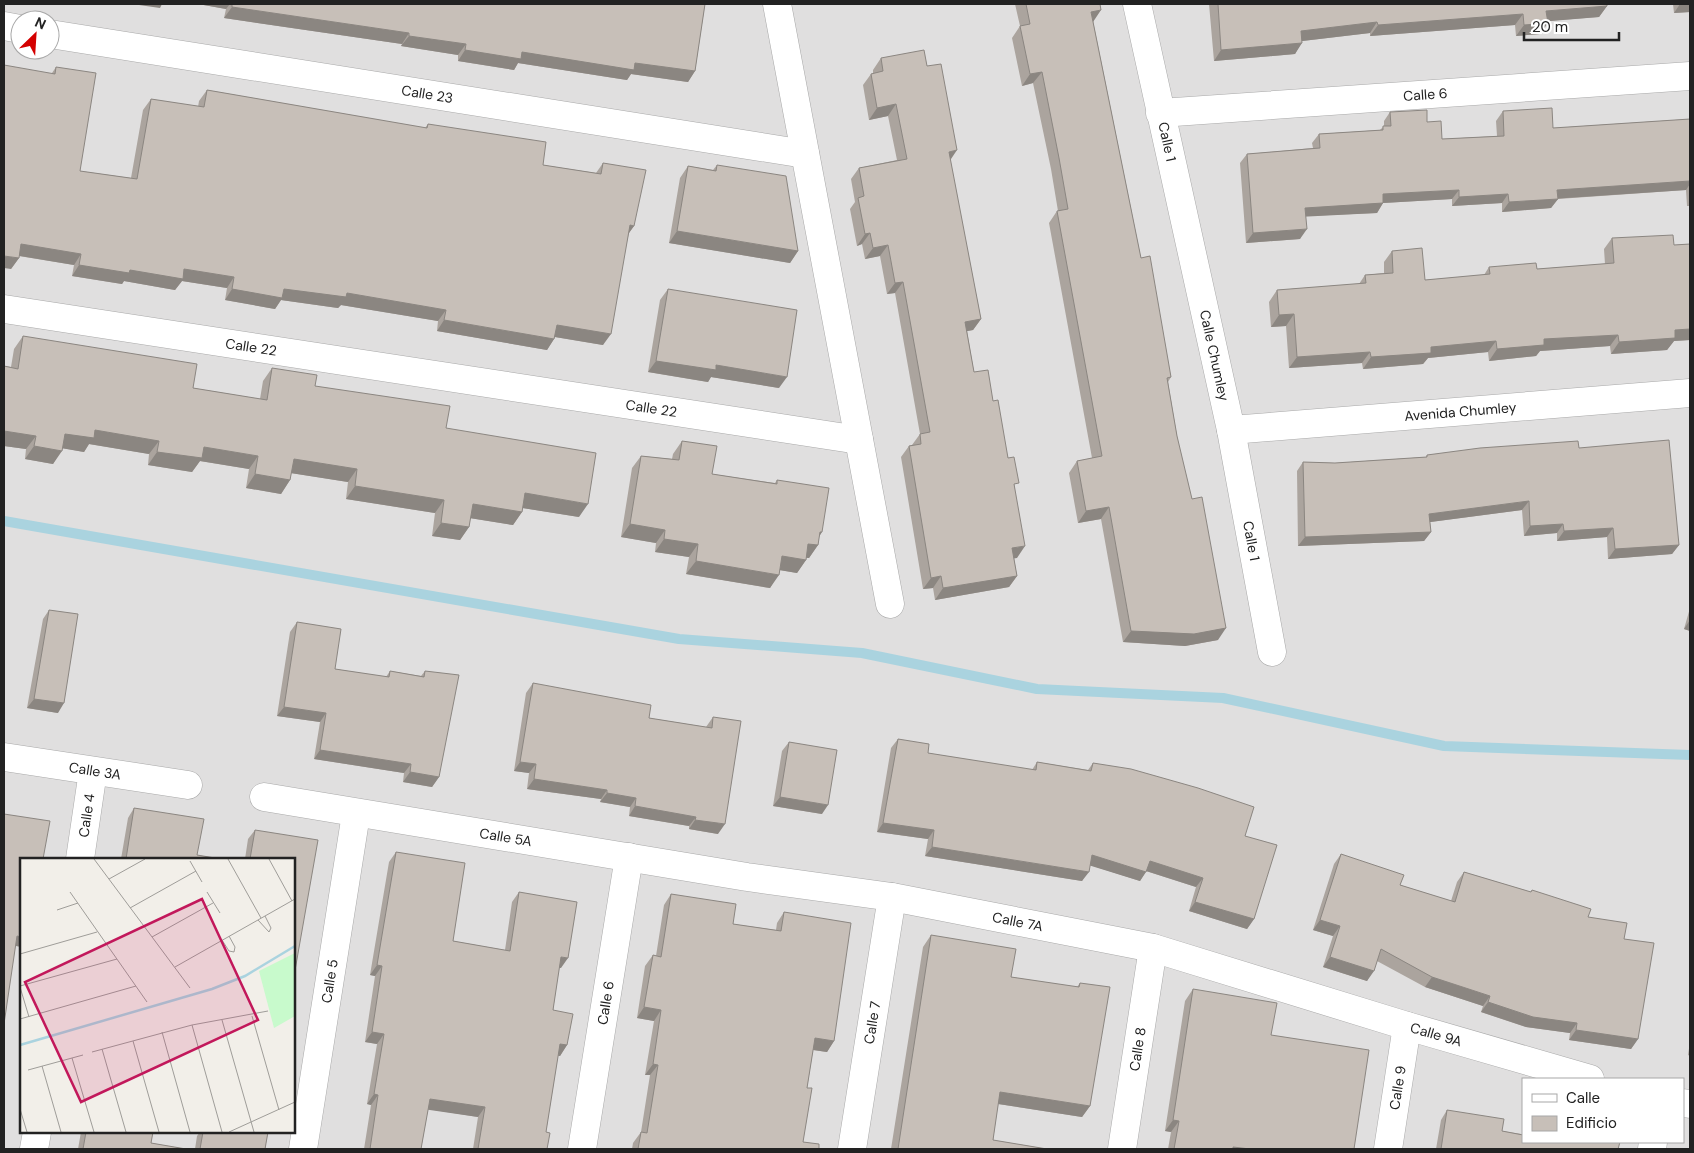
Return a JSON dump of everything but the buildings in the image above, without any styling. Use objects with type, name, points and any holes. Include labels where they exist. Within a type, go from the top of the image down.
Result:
[{"type":"street","points":[[777,4],[890,604]]},
{"type":"street","name":"Calle 1","points":[[1138,4],[1160,113],[1198,281]]},
{"type":"street","name":"Calle 23","points":[[60,36],[805,154]]},
{"type":"street","name":"Calle 6","points":[[1160,113],[1690,76]]},
{"type":"street","name":"Calle Chumley","points":[[1198,281],[1231,430]]},
{"type":"street","name":"Calle 22","points":[[4,309],[859,440]]},
{"type":"street","name":"Avenida Chumley","points":[[1231,430],[1690,393]]},
{"type":"street","name":"Calle 1","points":[[1231,430],[1272,652]]},
{"type":"street","name":"Calle 3A","points":[[4,757],[188,785]]},
{"type":"street","name":"Calle 4","points":[[80,858],[93,771]]},
{"type":"street","name":"Calle 5A","points":[[264,797],[356,814],[629,857],[747,878]]},
{"type":"street","name":"Calle 5","points":[[303,1149],[356,814]]},
{"type":"street","name":"Calle 6","points":[[582,1149],[629,857]]},
{"type":"street","name":"Calle 7A","points":[[747,878],[892,897],[1153,948],[1282,986]]},
{"type":"street","name":"Calle 7","points":[[852,1149],[892,897]]},
{"type":"street","name":"Calle 8","points":[[1122,1149],[1153,948]]},
{"type":"street","name":"Calle 9A","points":[[1282,986],[1407,1026],[1587,1078]]},
{"type":"street","name":"Calle 9","points":[[1388,1149],[1407,1026]]},
{"type":"street","points":[[34,1149],[37,1133]]},
{"type":"shaded area","points":[[4,4],[1690,4],[1690,1149],[4,1149]]},
{"type":"waterway","points":[[4,521],[679,639],[862,653],[1037,689],[1223,698],[1444,746],[1690,755]]}]
